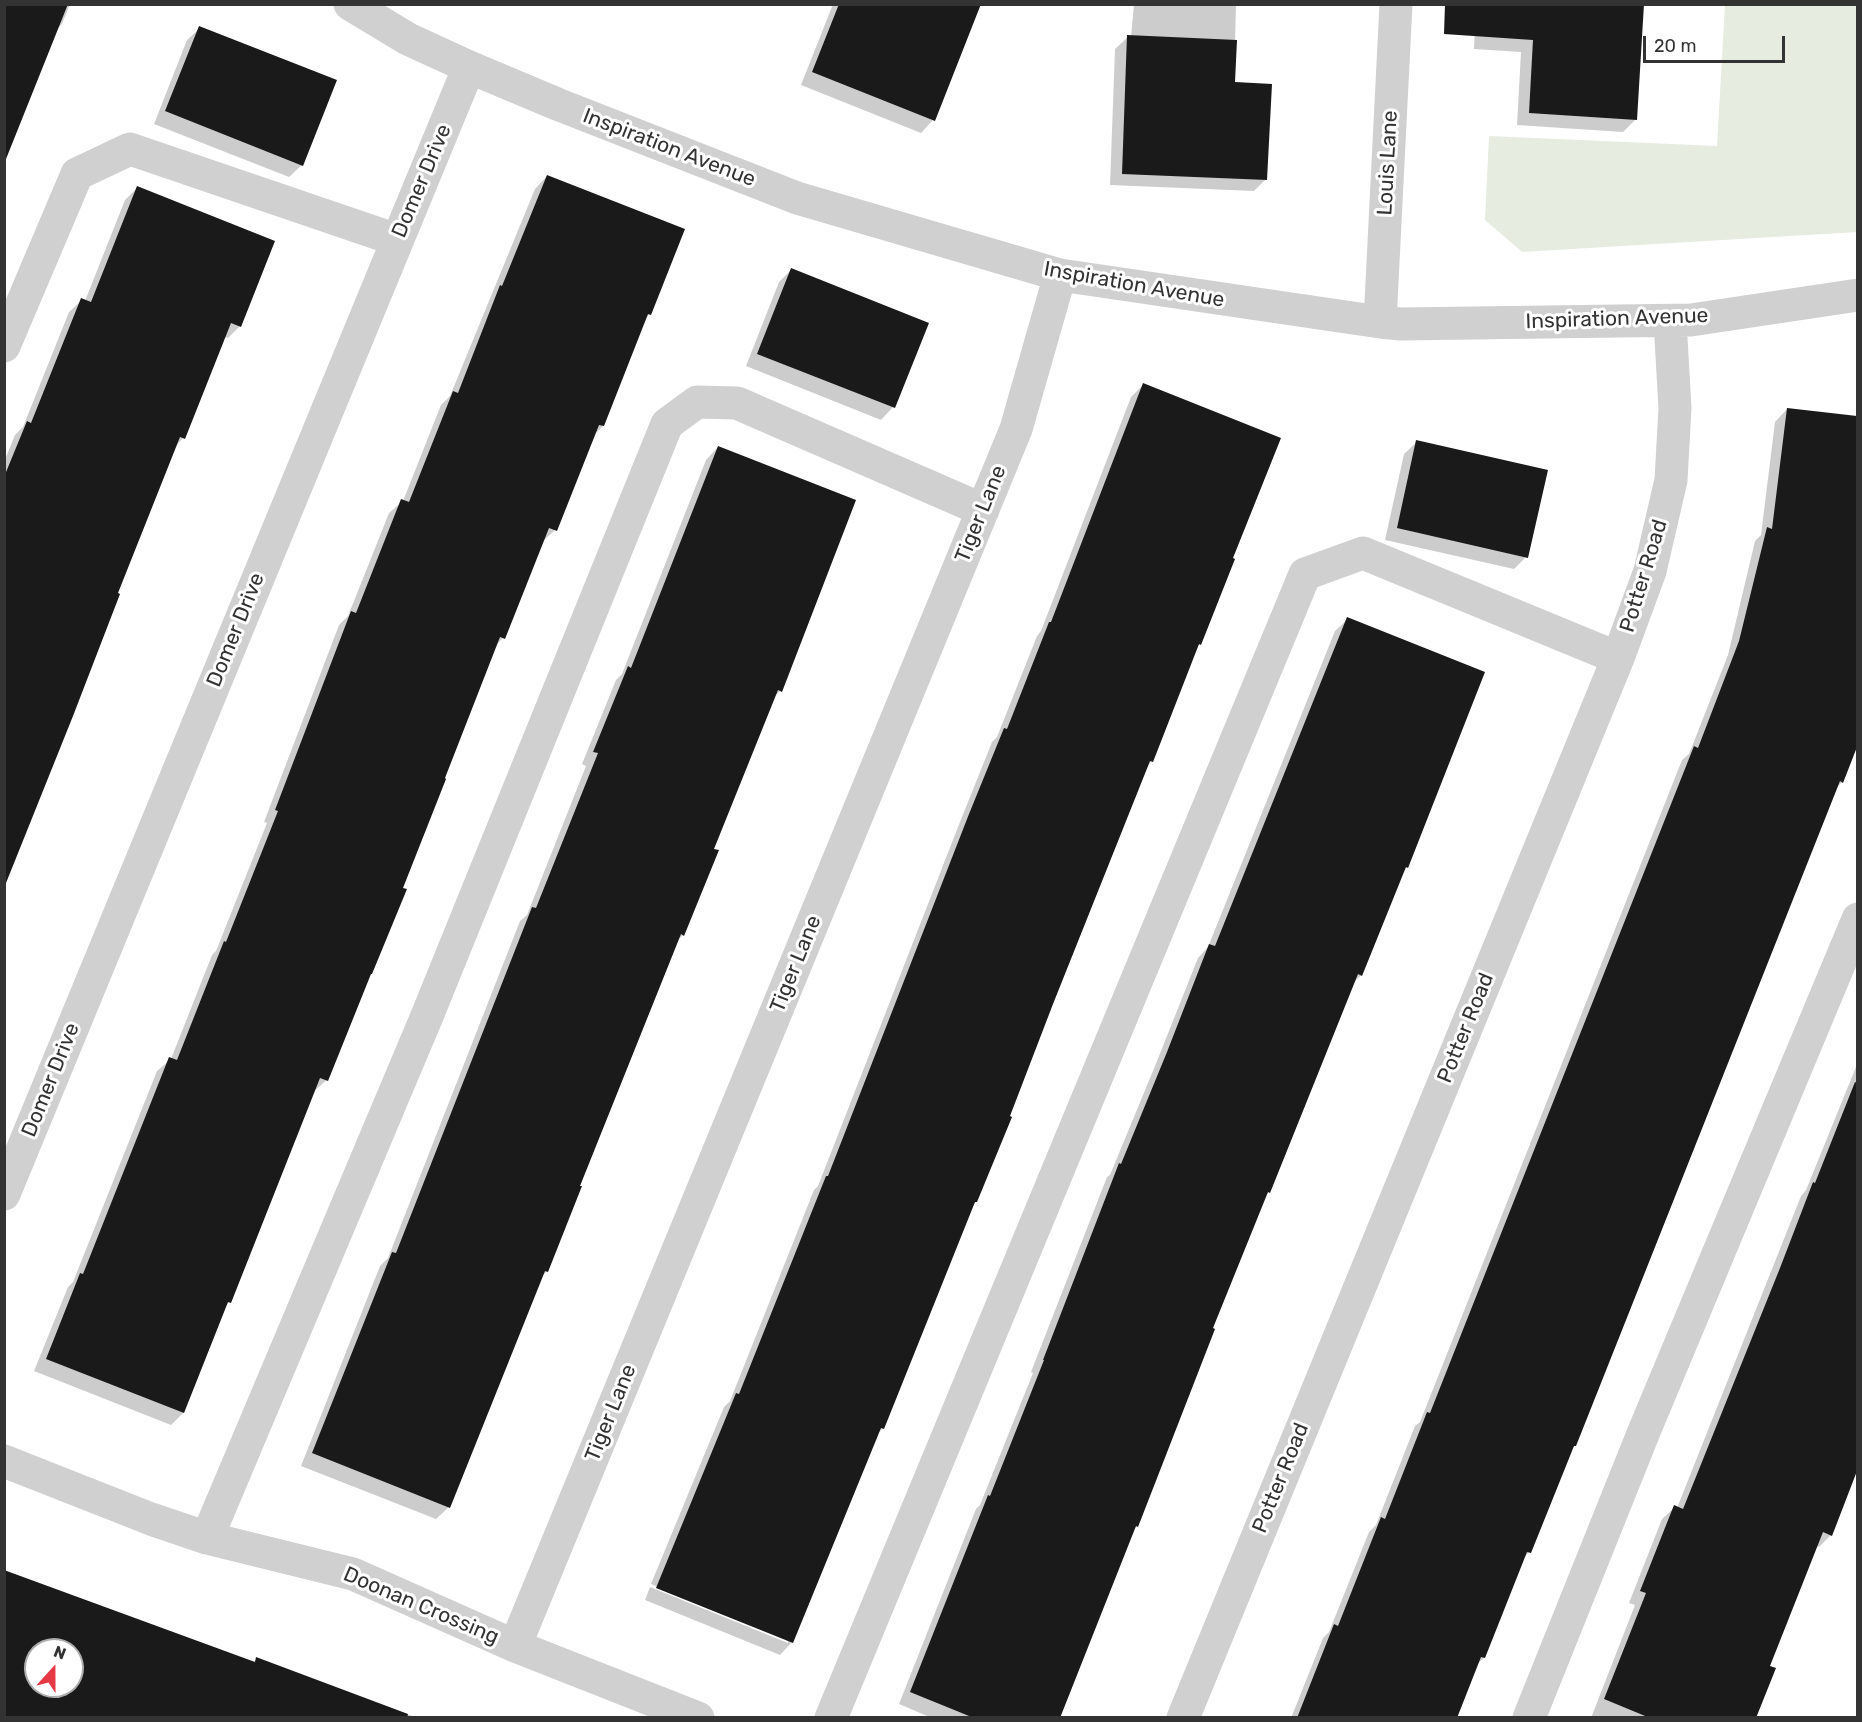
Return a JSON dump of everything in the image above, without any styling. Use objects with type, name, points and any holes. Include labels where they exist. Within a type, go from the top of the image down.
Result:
[{"type":"street","name":"Inspiration Avenue","points":[[350,4],[408,39],[469,67],[797,198],[1060,275],[1380,322],[1670,321],[1857,295]]},
{"type":"street","name":"Louis Lane","points":[[1380,322],[1396,4]]},
{"type":"street","name":"Domer Drive","points":[[4,1194],[469,67]]},
{"type":"street","points":[[4,346],[77,174],[130,149],[397,240]]},
{"type":"street","name":"Tiger Lane","points":[[515,1646],[1016,429],[1060,275]]},
{"type":"street","name":"Potter Road","points":[[1183,1718],[1618,658],[1650,571],[1671,480],[1675,408],[1670,321]]},
{"type":"street","points":[[207,1538],[427,1016],[667,424],[697,402],[737,403],[983,510]]},
{"type":"street","points":[[831,1718],[1305,573],[1363,553],[1618,658]]},
{"type":"street","points":[[1529,1718],[1645,1429],[1857,919]]},
{"type":"street","name":"Doonan Crossing","points":[[4,1461],[151,1519],[207,1538],[353,1574],[515,1646],[698,1718]]},
{"type":"shaded area","points":[[1725,5],[1857,5],[1857,232],[1522,252],[1485,220],[1489,136],[1717,146]]},
{"type":"building","points":[[4,4],[68,4],[6,159],[4,158]]},
{"type":"building","points":[[839,4],[981,4],[935,121],[812,72]]},
{"type":"building","points":[[1445,4],[1644,4],[1637,120],[1529,113],[1533,40],[1444,34]]},
{"type":"building","points":[[199,26],[337,80],[303,166],[165,111]]},
{"type":"building","points":[[1127,35],[1237,40],[1235,82],[1272,84],[1267,180],[1122,174]]},
{"type":"building","points":[[547,175],[685,229],[651,315],[648,314],[604,426],[599,425],[557,531],[549,528],[505,639],[500,637],[403,888],[407,889],[328,1081],[320,1078],[231,1303],[228,1302],[184,1413],[46,1359],[80,1273],[83,1274],[169,1057],[177,1060],[224,941],[226,942],[278,811],[275,810],[351,611],[356,613],[401,499],[409,502],[453,391],[458,393],[500,285],[502,286]]},
{"type":"building","points":[[137,186],[275,241],[241,327],[231,323],[185,439],[180,437],[118,593],[120,594],[73,716],[6,883],[4,883],[4,477],[27,421],[31,423],[81,298],[91,302]]},
{"type":"building","points":[[791,268],[929,323],[895,408],[757,354]]},
{"type":"building","points":[[1143,383],[1281,438],[1201,645],[1199,644],[1153,762],[1150,761],[1053,1004],[1010,1116],[1012,1117],[793,1643],[656,1588],[736,1393],[739,1394],[826,1176],[828,1176],[969,814],[1004,728],[1007,729],[1049,622],[1051,622]]},
{"type":"building","points":[[1787,408],[1857,416],[1857,747],[1843,783],[1840,781],[1576,1446],[1574,1446],[1531,1553],[1527,1552],[1485,1658],[1481,1657],[1457,1718],[1297,1718],[1334,1624],[1338,1626],[1381,1517],[1385,1519],[1427,1412],[1430,1413],[1694,746],[1698,748],[1739,641],[1767,527],[1772,529]]},
{"type":"building","points":[[1416,440],[1548,470],[1528,558],[1397,528]]},
{"type":"building","points":[[718,446],[856,500],[782,692],[778,690],[714,849],[719,850],[684,936],[681,934],[548,1272],[545,1271],[450,1508],[312,1453],[392,1252],[396,1253],[532,907],[536,908],[598,753],[593,752],[628,666],[631,668]]},
{"type":"building","points":[[1347,617],[1485,672],[1408,868],[1406,867],[1362,976],[1358,974],[1270,1193],[1268,1192],[1213,1328],[1215,1329],[1138,1527],[1136,1526],[1060,1718],[974,1718],[910,1692],[1044,1360],[1119,1163],[1121,1164],[1209,944],[1215,946]]},
{"type":"building","points":[[1855,1082],[1857,1083],[1857,1471],[1832,1536],[1823,1532],[1770,1666],[1776,1668],[1756,1718],[1650,1718],[1604,1699],[1646,1593],[1640,1591],[1674,1505],[1683,1509]]},
{"type":"building","points":[[4,1570],[255,1662],[256,1657],[408,1714],[407,1718],[4,1718]]}]
